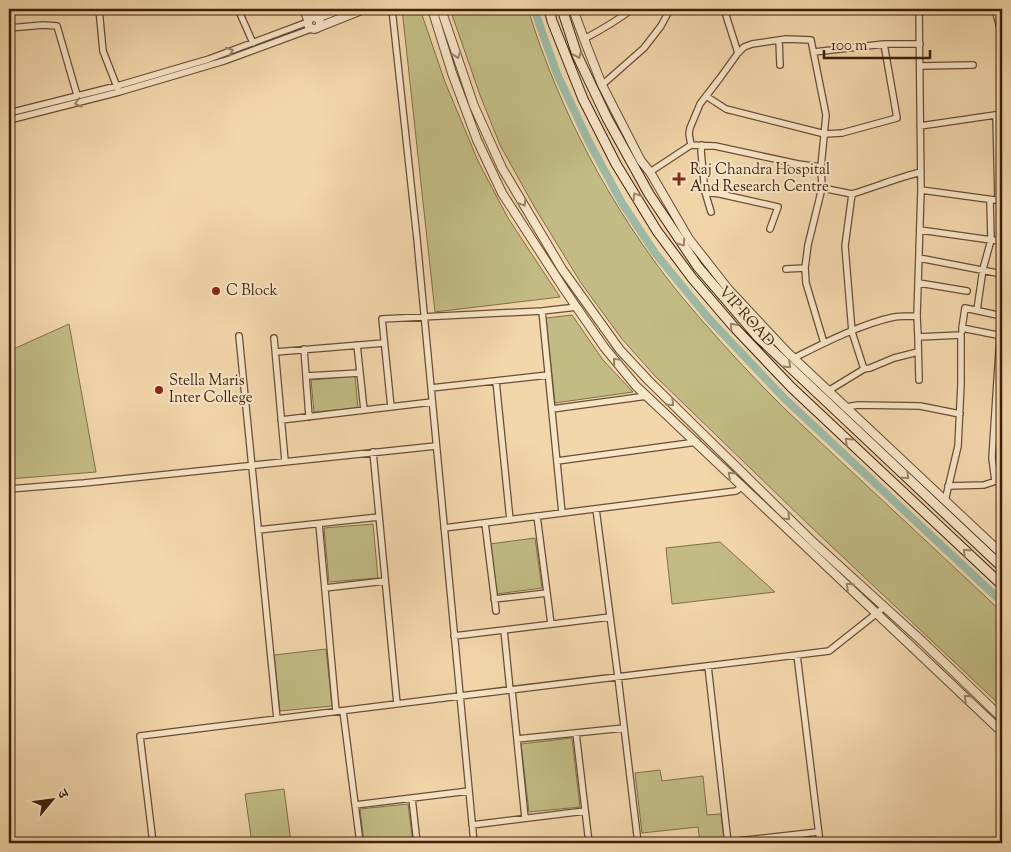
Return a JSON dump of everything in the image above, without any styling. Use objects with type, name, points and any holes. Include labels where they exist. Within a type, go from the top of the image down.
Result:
[{"type":"main road","name":"VIP ROAD","points":[[549,9],[583,99],[616,164],[657,230],[692,278],[734,327],[791,387],[1002,585]]},
{"type":"main road","name":"VIP ROAD","points":[[562,9],[577,55],[607,118],[649,194],[698,267],[758,337],[1002,567]]},
{"type":"street","points":[[99,9],[103,51],[118,89]]},
{"type":"street","points":[[238,9],[253,43]]},
{"type":"street","points":[[304,9],[313,22]]},
{"type":"street","points":[[312,9],[313,22]]},
{"type":"street","points":[[9,120],[224,61],[340,9]]},
{"type":"street","points":[[9,112],[77,95],[118,89],[313,22],[364,9]]},
{"type":"street","points":[[392,9],[417,239],[474,843]]},
{"type":"street","points":[[432,9],[452,73],[474,132],[502,193],[604,347],[636,386],[1002,732]]},
{"type":"street","points":[[441,9],[474,106],[502,168],[562,270],[620,350],[649,381],[813,542],[1002,718]]},
{"type":"street","name":"VIP ROAD","points":[[573,9],[602,85],[641,161],[650,172],[689,239],[729,290],[828,391],[1002,554]]},
{"type":"street","points":[[584,39],[602,30],[632,9]]},
{"type":"street","points":[[602,85],[644,48],[661,26],[670,9]]},
{"type":"street","points":[[724,9],[738,53]]},
{"type":"street","points":[[919,9],[921,190],[917,316],[919,380]]},
{"type":"street","points":[[995,9],[1001,26],[1002,36]]},
{"type":"street","points":[[9,28],[43,25],[57,26],[77,95]]},
{"type":"street","points":[[779,40],[780,65]]},
{"type":"street","points":[[691,144],[690,128],[700,104],[744,47],[779,40],[811,40],[826,115],[820,167],[822,188],[808,245],[805,268],[806,283],[824,343]]},
{"type":"street","points":[[706,96],[726,109],[825,134],[842,133],[897,118],[884,44]]},
{"type":"street","points":[[814,52],[884,44],[920,44]]},
{"type":"street","points":[[920,66],[973,65]]},
{"type":"street","points":[[920,126],[999,114],[1000,200],[921,190]]},
{"type":"street","points":[[650,172],[691,144],[715,146],[820,167]]},
{"type":"street","points":[[702,145],[705,192],[710,212]]},
{"type":"street","points":[[822,188],[852,194],[920,172]]},
{"type":"street","points":[[705,192],[778,207],[770,229]]},
{"type":"street","points":[[852,194],[845,246],[852,332],[864,369]]},
{"type":"street","points":[[977,310],[983,270],[991,240],[990,200]]},
{"type":"street","points":[[920,230],[1002,241]]},
{"type":"street","points":[[919,258],[1002,274]]},
{"type":"street","points":[[786,269],[805,268]]},
{"type":"street","points":[[919,283],[967,291]]},
{"type":"street","points":[[390,407],[382,319],[542,311],[577,307]]},
{"type":"street","points":[[945,501],[958,446],[961,335],[964,308],[1002,316]]},
{"type":"street","points":[[542,311],[562,513]]},
{"type":"street","points":[[794,358],[824,343],[874,323],[895,317],[917,316]]},
{"type":"street","points":[[962,328],[1001,335],[992,458],[995,481]]},
{"type":"street","points":[[918,337],[961,335]]},
{"type":"street","points":[[239,336],[277,719]]},
{"type":"street","points":[[274,338],[285,461]]},
{"type":"street","points":[[276,352],[384,343]]},
{"type":"street","points":[[357,345],[364,410]]},
{"type":"street","points":[[304,349],[309,417]]},
{"type":"street","points":[[828,391],[864,369],[918,352]]},
{"type":"street","points":[[306,376],[360,373]]},
{"type":"street","points":[[431,388],[548,375]]},
{"type":"street","points":[[496,381],[510,520]]},
{"type":"street","points":[[552,409],[647,396]]},
{"type":"street","points":[[282,420],[432,402]]},
{"type":"street","points":[[846,407],[858,405],[920,406],[960,414]]},
{"type":"street","points":[[557,461],[697,442]]},
{"type":"street","points":[[9,489],[84,483],[436,446]]},
{"type":"street","points":[[373,452],[397,704]]},
{"type":"street","points":[[948,486],[984,485],[1002,479]]},
{"type":"street","points":[[444,528],[736,491],[743,486]]},
{"type":"street","points":[[596,509],[638,843]]},
{"type":"street","points":[[537,516],[551,624]]},
{"type":"street","points":[[258,530],[379,517]]},
{"type":"street","points":[[485,523],[496,611]]},
{"type":"street","points":[[319,524],[336,712]]},
{"type":"street","points":[[325,588],[385,582]]},
{"type":"street","points":[[494,599],[547,593]]},
{"type":"street","points":[[154,843],[140,736],[829,651],[878,614],[884,607]]},
{"type":"street","points":[[454,636],[610,617]]},
{"type":"street","points":[[504,630],[525,818]]},
{"type":"street","points":[[796,655],[820,843]]},
{"type":"street","points":[[708,666],[728,843]]},
{"type":"street","points":[[343,711],[360,843]]},
{"type":"street","points":[[517,739],[624,728]]},
{"type":"street","points":[[576,733],[589,843]]},
{"type":"street","points":[[355,805],[469,791]]},
{"type":"street","points":[[412,798],[417,843]]},
{"type":"street","points":[[472,825],[585,811]]},
{"type":"street","points":[[719,843],[818,832]]},
{"type":"shaded area","points":[[402,9],[420,9],[445,82],[478,161],[508,218],[560,297],[435,312]]},
{"type":"shaded area","points":[[450,9],[528,9],[555,84],[589,157],[630,226],[677,291],[720,341],[774,398],[1002,612],[1002,707],[810,526],[655,376],[622,339],[581,283],[535,208],[500,145],[480,95]]},
{"type":"shaded area","points":[[572,315],[603,360],[633,392],[555,403],[546,318]]},
{"type":"shaded area","points":[[69,324],[96,472],[9,479],[9,351]]},
{"type":"shaded area","points":[[355,376],[358,408],[314,412],[311,380]]},
{"type":"shaded area","points":[[373,524],[378,578],[329,582],[324,528]]},
{"type":"shaded area","points":[[535,538],[542,588],[497,594],[490,544]]},
{"type":"shaded area","points":[[720,542],[775,592],[672,604],[666,548]]},
{"type":"shaded area","points":[[326,649],[332,706],[280,711],[274,655]]},
{"type":"shaded area","points":[[572,738],[580,807],[529,812],[521,744]]},
{"type":"shaded area","points":[[660,770],[662,781],[703,776],[707,815],[721,814],[724,839],[700,842],[698,827],[642,833],[635,773]]},
{"type":"shaded area","points":[[284,789],[291,843],[252,843],[245,794]]},
{"type":"shaded area","points":[[408,804],[413,843],[364,843],[360,809]]},
{"type":"waterway","points":[[534,9],[557,74],[589,142],[622,203],[655,253],[710,320],[784,398],[1002,602]]},
{"type":"place","name":"Raj Chandra Hospital And Research Centre","points":[[679,179]]},
{"type":"place","name":"C Block","points":[[216,291]]},
{"type":"place","name":"Stella Maris Inter College","points":[[159,390]]}]
